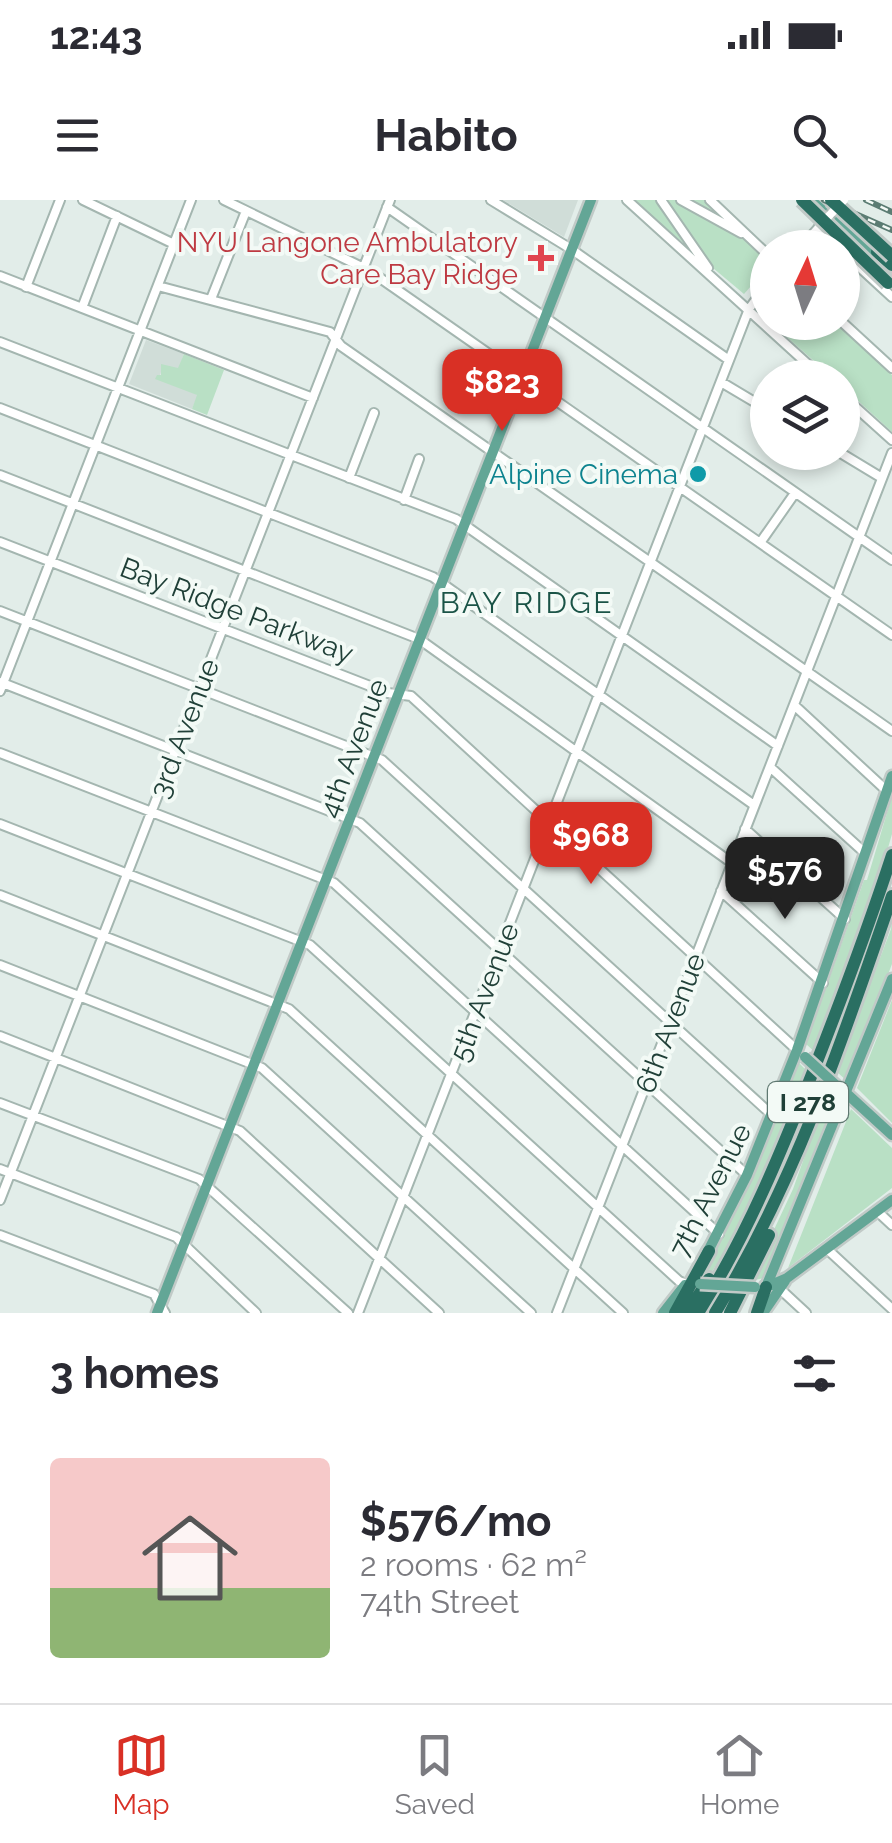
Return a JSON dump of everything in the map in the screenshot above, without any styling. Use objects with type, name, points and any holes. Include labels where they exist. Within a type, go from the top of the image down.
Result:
[{"type":"highway","points":[[806,200],[892,276]]},
{"type":"highway","points":[[806,200],[892,287]]},
{"type":"highway","points":[[831,206],[884,252]]},
{"type":"highway","points":[[831,206],[892,265]]},
{"type":"highway","name":"I 278","points":[[702,1313],[760,1202],[846,988],[892,855]]},
{"type":"highway","name":"I 278","points":[[702,1313],[734,1267],[774,1184],[892,883]]},
{"type":"highway","name":"I 278","points":[[715,1313],[759,1237],[793,1162],[848,1023],[892,896]]},
{"type":"highway","points":[[848,1023],[892,910]]},
{"type":"highway","points":[[730,1313],[781,1208],[793,1162]]},
{"type":"highway","points":[[687,1313],[760,1202]]},
{"type":"highway","points":[[675,1313],[709,1251]]},
{"type":"main road","name":"4th Avenue","points":[[161,1310],[591,200]]},
{"type":"main road","points":[[806,200],[831,206]]},
{"type":"main road","name":"7th Avenue","points":[[709,1251],[748,1176],[802,1053],[892,776]]},
{"type":"main road","points":[[767,1295],[843,1091],[892,978]]},
{"type":"main road","name":"Bay Ridge Parkway","points":[[802,1053],[892,1136]]},
{"type":"main road","points":[[663,1313],[693,1284],[767,1295],[892,1200]]},
{"type":"street","points":[[26,286],[60,200]]},
{"type":"street","points":[[83,200],[174,244]]},
{"type":"street","points":[[191,200],[1,685],[360,823],[748,1176]]},
{"type":"street","points":[[224,200],[364,268],[892,635]]},
{"type":"street","points":[[491,200],[571,250],[729,360]]},
{"type":"street","points":[[627,200],[804,360]]},
{"type":"street","points":[[661,200],[713,276]]},
{"type":"street","points":[[681,200],[749,238]]},
{"type":"street","points":[[710,200],[749,238]]},
{"type":"street","points":[[389,204],[892,560]]},
{"type":"street","name":"3rd Avenue","points":[[0,1200],[389,204]]},
{"type":"street","points":[[818,228],[831,206]]},
{"type":"street","points":[[211,300],[246,210]]},
{"type":"street","points":[[82,308],[117,216]]},
{"type":"street","points":[[860,268],[892,297]]},
{"type":"street","points":[[0,276],[313,398]]},
{"type":"street","points":[[158,286],[330,332],[892,731]]},
{"type":"street","name":"5th Avenue","points":[[358,1313],[749,310]]},
{"type":"street","points":[[860,339],[892,368]]},
{"type":"street","points":[[0,342],[464,525],[778,746]]},
{"type":"street","points":[[721,382],[750,399]]},
{"type":"street","points":[[0,408],[433,577],[754,805]]},
{"type":"street","points":[[860,411],[892,440]]},
{"type":"street","points":[[349,478],[374,413]]},
{"type":"street","name":"6th Avenue","points":[[557,1313],[891,458]]},
{"type":"street","points":[[404,500],[420,459]]},
{"type":"street","points":[[860,465],[882,478]]},
{"type":"street","points":[[0,475],[420,638],[732,863]]},
{"type":"street","points":[[760,543],[795,493]]},
{"type":"street","name":"Bay Ridge Parkway","points":[[0,542],[223,629],[411,696],[802,1053]]},
{"type":"street","points":[[0,611],[374,755],[772,1115]]},
{"type":"street","points":[[794,706],[887,791]]},
{"type":"street","points":[[0,753],[334,884],[719,1234]]},
{"type":"street","points":[[770,767],[865,853]]},
{"type":"street","points":[[0,824],[310,945],[678,1281],[693,1284]]},
{"type":"street","points":[[746,829],[845,919]]},
{"type":"street","points":[[722,891],[823,983]]},
{"type":"street","points":[[0,895],[289,1008],[622,1313]]},
{"type":"street","points":[[0,966],[262,1068],[531,1313]]},
{"type":"street","points":[[0,1036],[240,1130],[439,1313]]},
{"type":"street","points":[[0,1103],[199,1179],[348,1313]]},
{"type":"street","points":[[0,1169],[165,1233],[256,1313]]},
{"type":"street","points":[[877,1211],[892,1225]]},
{"type":"street","points":[[0,1235],[154,1294],[161,1310]]},
{"type":"street","points":[[827,1250],[892,1309]]},
{"type":"street","points":[[767,1295],[806,1313]]},
{"type":"shaded area","points":[[503,200],[578,200],[564,237]]},
{"type":"shaded area","points":[[146,340],[184,354],[179,368],[162,368],[160,376],[198,395],[192,409],[129,384]]},
{"type":"green space","points":[[632,200],[704,200],[750,245],[750,287],[744,294]]},
{"type":"green space","points":[[790,340],[854,340],[892,375],[892,432],[860,403],[860,360],[813,360]]},
{"type":"green space","points":[[184,354],[224,370],[207,415],[192,409],[197,395],[155,379],[161,375],[161,364],[178,368]]},
{"type":"green space","points":[[892,796],[892,834],[886,855],[817,1054],[806,1044],[867,880]]},
{"type":"green space","points":[[892,917],[892,964],[847,1081],[837,1072],[891,929]]},
{"type":"green space","points":[[892,1000],[892,1123],[857,1088]]},
{"type":"green space","points":[[799,1063],[809,1073],[740,1227],[708,1278],[701,1277],[750,1182]]},
{"type":"green space","points":[[828,1091],[838,1100],[764,1278],[750,1281],[793,1189]]},
{"type":"green space","points":[[851,1109],[892,1148],[892,1188],[788,1268]]},
{"type":"railway","points":[[824,200],[892,230]]},
{"type":"railway","points":[[866,200],[892,212]]},
{"type":"place","name":"NYU Langone Ambulatory Care Bay Ridge","points":[[541,258]]},
{"type":"place","name":"Alpine Cinema","points":[[698,474]]},
{"type":"district","name":"BAY RIDGE","points":[[527,603]]}]
